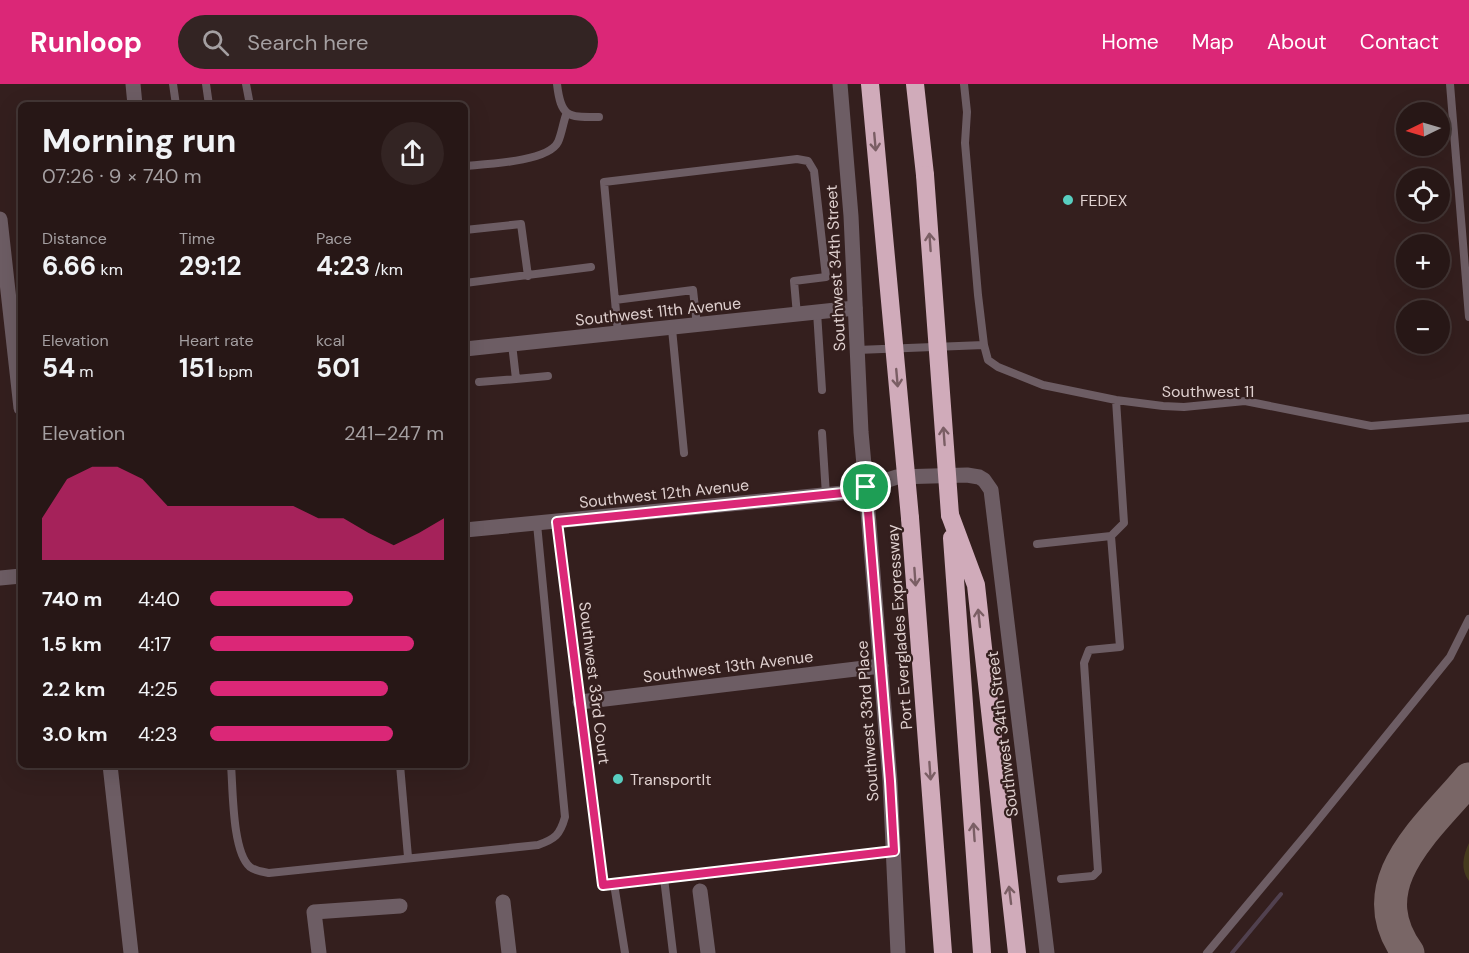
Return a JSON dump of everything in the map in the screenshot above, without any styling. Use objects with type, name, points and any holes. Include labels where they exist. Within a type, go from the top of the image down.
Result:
[{"type":"highway","name":"Port Everglades Expressway","points":[[870,84],[910,518],[942,948]]},
{"type":"highway","points":[[915,84],[925,175],[982,953]]},
{"type":"highway","points":[[950,516],[976,585],[1017,953]]},
{"type":"street","points":[[133,84],[135,102]]},
{"type":"street","name":"Southwest 34th Street","points":[[840,84],[851,216],[861,432],[866,487],[897,477],[973,475],[984,480],[993,496],[1047,953]]},
{"type":"street","points":[[0,219],[18,381]]},
{"type":"street","name":"Southwest 11th Avenue","points":[[468,349],[855,308]]},
{"type":"street","name":"Southwest 12th Avenue","points":[[468,530],[826,495],[866,487]]},
{"type":"street","name":"Southwest 33rd Place","points":[[866,487],[894,851],[898,953]]},
{"type":"street","points":[[0,578],[18,576]]},
{"type":"street","name":"Southwest 13th Avenue","points":[[580,702],[881,666]]},
{"type":"street","points":[[110,768],[131,953]]},
{"type":"street","points":[[700,891],[708,953]]},
{"type":"street","points":[[503,902],[509,953]]},
{"type":"street","points":[[319,953],[314,912],[400,906]]},
{"type":"lane","points":[[173,84],[176,102]]},
{"type":"lane","points":[[206,84],[209,102]]},
{"type":"lane","points":[[246,84],[249,102]]},
{"type":"lane","points":[[557,84],[560,104],[566,115],[599,117]]},
{"type":"lane","points":[[857,350],[984,345],[965,143],[964,84]]},
{"type":"lane","points":[[1450,84],[1469,317]]},
{"type":"lane","points":[[468,166],[534,157],[551,150],[558,142],[566,115]]},
{"type":"lane","points":[[618,334],[604,182],[798,159],[808,161],[814,171],[826,277],[794,281],[797,315]]},
{"type":"lane","points":[[468,230],[521,224],[528,276]]},
{"type":"lane","points":[[468,283],[591,267]]},
{"type":"lane","points":[[615,300],[693,290],[697,326]]},
{"type":"lane","points":[[817,312],[822,390]]},
{"type":"lane","points":[[672,328],[684,453]]},
{"type":"lane","points":[[512,344],[516,379]]},
{"type":"lane","name":"Southwest 11","points":[[984,345],[988,360],[998,367],[1043,385],[1116,400],[1184,407],[1245,401],[1371,426],[1469,418]]},
{"type":"lane","points":[[479,382],[548,376]]},
{"type":"lane","points":[[1037,544],[1111,536],[1124,523],[1116,400]]},
{"type":"lane","points":[[822,433],[826,495]]},
{"type":"lane","name":"Southwest 33rd Court","points":[[557,522],[603,885],[614,884]]},
{"type":"lane","points":[[231,768],[238,838],[242,855],[251,867],[268,873],[538,845],[552,840],[561,829],[565,817],[537,524]]},
{"type":"lane","points":[[1061,879],[1093,876],[1098,871],[1084,663],[1089,650],[1120,647],[1111,536]]},
{"type":"lane","points":[[1207,953],[1450,657],[1469,619]]},
{"type":"lane","points":[[400,768],[408,857]]},
{"type":"lane","points":[[625,953],[614,884],[894,851]]},
{"type":"lane","points":[[664,878],[673,953]]},
{"type":"shaded area","points":[[1469,843],[1469,881],[1464,872],[1463,862]]},
{"type":"waterway","points":[[1232,953],[1281,894]]},
{"type":"taxiway","points":[[1408,953],[1395,928],[1391,904],[1394,881],[1404,859],[1418,838],[1469,779]]},
{"type":"place","name":"FEDEX","points":[[1068,200]]},
{"type":"place","name":"TransportIt","points":[[618,779]]},
{"type":"route","points":[[866,487],[894,851],[603,885],[557,522],[843,493],[866,487]]}]
